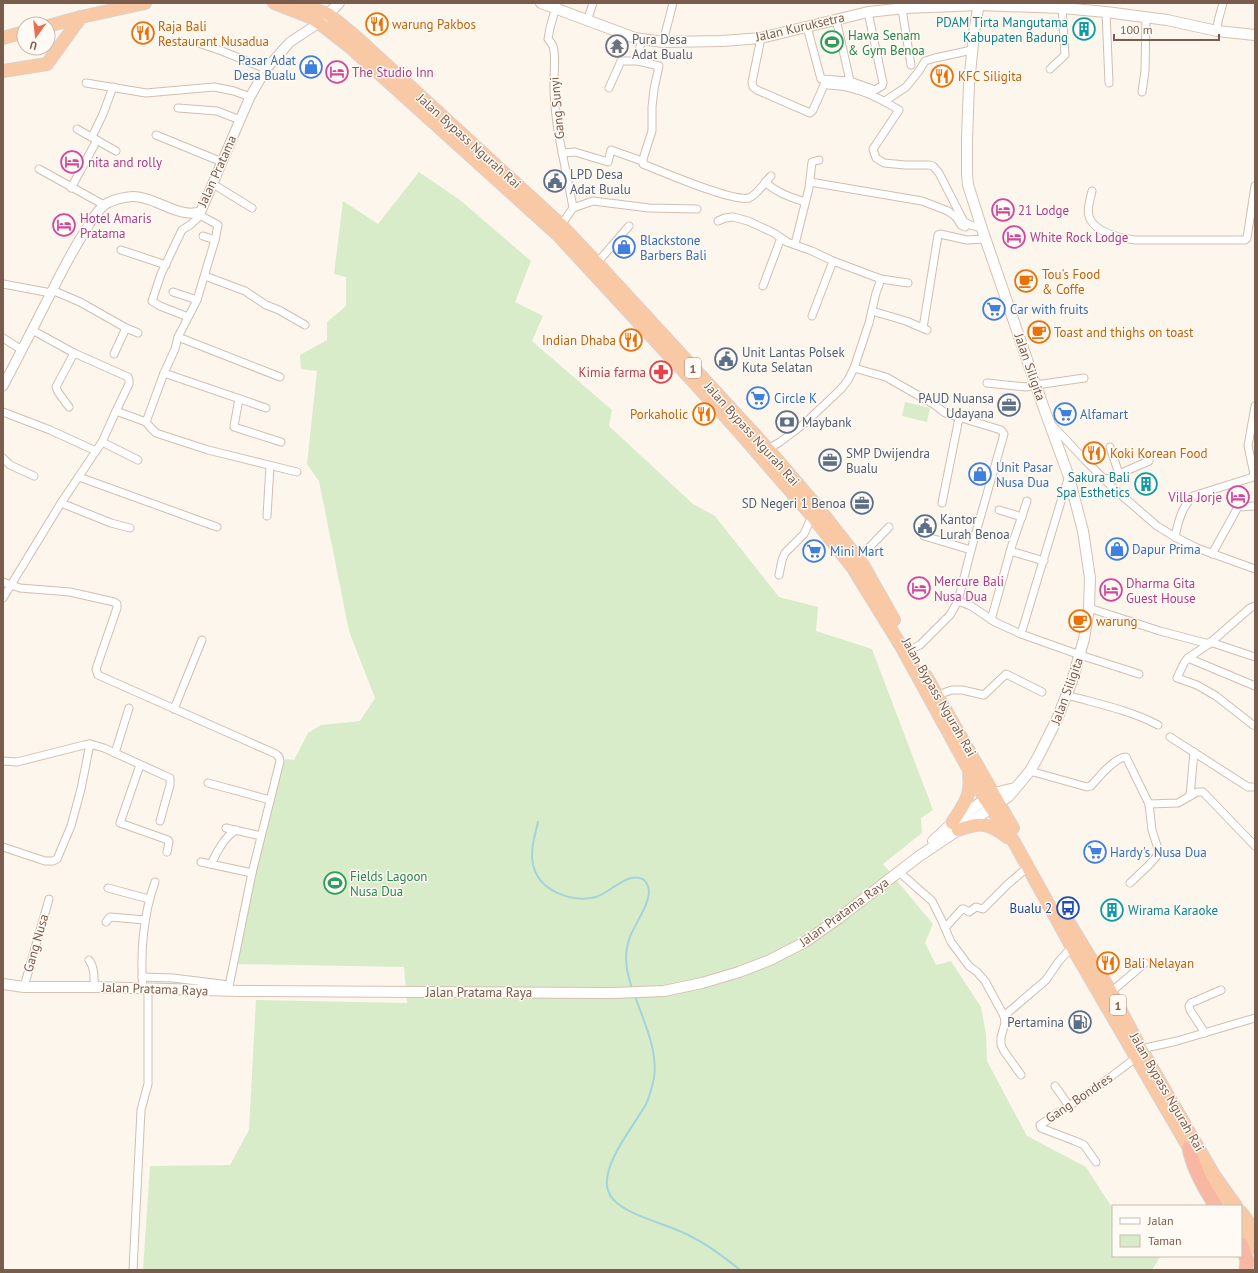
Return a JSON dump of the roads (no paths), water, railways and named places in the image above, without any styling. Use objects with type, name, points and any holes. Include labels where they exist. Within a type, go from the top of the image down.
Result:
[{"type":"highway","points":[[56,24],[145,3]]},
{"type":"highway","name":"1","points":[[274,3],[310,17],[319,23]]},
{"type":"highway","name":"1","points":[[294,3],[328,14]]},
{"type":"highway","name":"Jalan Bypass Ngurah Rai","points":[[328,14],[354,36],[487,163],[558,235],[734,426],[812,516],[853,568],[901,646],[968,770],[992,801],[1068,922],[1111,992],[1214,1175],[1235,1205]]},
{"type":"highway","points":[[3,71],[47,64],[81,17]]},
{"type":"highway","name":"Jalan Bypass Ngurah Rai","points":[[319,23],[350,47],[561,225],[768,449],[820,510],[858,559],[937,695],[1014,842],[1072,946],[1143,1051],[1189,1148],[1209,1183],[1224,1205]]},
{"type":"highway","points":[[3,38],[16,34]]},
{"type":"highway","points":[[968,770],[970,789],[955,826],[983,825],[996,828],[1014,842]]},
{"type":"highway","name":"1","points":[[1189,1148],[1191,1157],[1204,1187],[1215,1205]]},
{"type":"highway","points":[[1242,1213],[1255,1231]]},
{"type":"highway","points":[[1242,1230],[1255,1247]]},
{"type":"highway","points":[[1242,1250],[1245,1267]]},
{"type":"main road","points":[[319,23],[339,3]]},
{"type":"main road","name":"Jalan Kuruksetra","points":[[541,3],[556,6],[587,21],[635,38],[663,42],[722,41],[761,38],[868,12],[904,7],[979,4],[1062,8],[1106,12],[1167,20],[1217,31],[1255,35]]},
{"type":"main road","name":"Jalan Siligita","points":[[979,4],[972,50],[968,114],[968,185],[983,233],[1069,477],[1083,531],[1090,578],[1089,608],[1080,655],[1067,695],[1048,739],[1030,771],[1009,796],[992,801]]},
{"type":"main road","name":"Jalan Pratama Raya","points":[[3,984],[24,987],[146,989],[229,988],[428,992],[613,993],[664,991],[702,983],[739,972],[770,960],[805,942],[899,872],[955,826],[992,801]]},
{"type":"street","points":[[311,3],[325,7],[328,14]]},
{"type":"street","points":[[587,21],[593,3]]},
{"type":"street","points":[[663,42],[673,3]]},
{"type":"street","points":[[1217,31],[1223,3]]},
{"type":"street","name":"Gang Sunyi","points":[[556,6],[548,39],[553,46],[556,114],[573,208]]},
{"type":"street","points":[[904,7],[911,65]]},
{"type":"street","points":[[1050,69],[1065,56],[1062,8]]},
{"type":"street","points":[[807,27],[821,80],[850,81],[875,90],[882,86],[882,83],[868,12]]},
{"type":"street","points":[[1106,12],[1109,83]]},
{"type":"street","points":[[1142,92],[1145,71],[1146,17]]},
{"type":"street","points":[[836,19],[850,81]]},
{"type":"street","name":"Jalan Pratama","points":[[104,205],[130,196],[147,199],[181,212],[198,215],[204,205],[250,97],[266,69],[290,42],[319,23]]},
{"type":"street","points":[[761,38],[752,82],[753,87],[808,112],[812,112],[824,85],[841,85],[868,93],[885,101],[899,110],[873,149],[876,158],[884,163],[933,166],[939,173],[964,222],[983,233]]},
{"type":"street","points":[[638,61],[637,58],[642,39]]},
{"type":"street","points":[[201,44],[266,69]]},
{"type":"street","points":[[885,101],[906,87],[925,61],[972,50]]},
{"type":"street","points":[[609,88],[621,61],[638,61],[659,66],[652,107],[652,130],[642,161]]},
{"type":"street","points":[[86,83],[146,92],[214,87],[234,91],[250,97]]},
{"type":"street","points":[[71,188],[94,139],[113,87]]},
{"type":"street","points":[[178,108],[217,111],[240,120]]},
{"type":"street","points":[[77,129],[116,152]]},
{"type":"street","points":[[156,135],[222,162]]},
{"type":"street","points":[[562,153],[575,152],[608,162],[612,150],[642,161],[643,164],[728,195],[749,198],[756,193],[771,176]]},
{"type":"street","points":[[795,244],[810,182],[812,162],[818,160]]},
{"type":"street","points":[[3,386],[75,247],[91,221],[104,205],[39,169]]},
{"type":"street","points":[[765,182],[783,195],[805,202]]},
{"type":"street","points":[[810,182],[922,201],[948,211],[956,217],[961,225],[983,233]]},
{"type":"street","points":[[213,184],[252,208]]},
{"type":"street","points":[[1092,191],[1089,208],[1090,219],[1102,230],[1118,238],[1135,240],[1245,240],[1247,238],[1255,186]]},
{"type":"street","points":[[561,225],[573,208],[588,202],[597,201],[649,208],[696,208]]},
{"type":"street","points":[[146,422],[164,373],[175,349],[178,337],[197,300],[215,240],[218,225],[198,215],[190,225],[182,230],[152,301],[160,306],[188,317]]},
{"type":"street","points":[[718,221],[732,217],[748,221],[774,233],[781,238],[833,261],[881,279],[908,283]]},
{"type":"street","points":[[597,263],[629,226]]},
{"type":"street","points":[[872,311],[906,321],[925,329],[938,235],[940,234],[967,240],[983,233]]},
{"type":"street","points":[[203,236],[215,240]]},
{"type":"street","points":[[763,286],[781,238]]},
{"type":"street","points":[[121,250],[166,265]]},
{"type":"street","points":[[812,316],[833,261]]},
{"type":"street","points":[[204,276],[244,291],[266,305],[279,310],[305,325]]},
{"type":"street","points":[[768,449],[780,442],[804,423],[841,389],[848,380],[854,368],[870,323],[876,294],[881,279]]},
{"type":"street","points":[[3,284],[52,291],[80,302],[126,328],[138,332]]},
{"type":"street","points":[[173,292],[197,300]]},
{"type":"street","points":[[114,354],[126,328]]},
{"type":"street","points":[[3,598],[61,503],[102,442],[129,382],[128,377],[74,352],[32,330]]},
{"type":"street","points":[[178,337],[280,377]]},
{"type":"street","points":[[3,338],[22,350]]},
{"type":"street","points":[[69,406],[56,387],[74,352]]},
{"type":"street","points":[[854,368],[886,377],[935,405],[945,413],[1001,430],[1004,434],[958,601],[950,615],[920,645],[911,649]]},
{"type":"street","points":[[164,373],[266,408]]},
{"type":"street","points":[[987,383],[1026,387],[1084,378]]},
{"type":"street","points":[[239,399],[234,427],[281,442]]},
{"type":"street","points":[[1174,537],[1187,502],[1194,496],[1251,478],[1254,474],[1252,447],[1255,406]]},
{"type":"street","points":[[116,411],[146,422],[156,433],[208,450],[297,472]]},
{"type":"street","points":[[3,412],[50,430],[96,451]]},
{"type":"street","points":[[942,503],[959,418]]},
{"type":"street","points":[[1050,423],[1104,480],[1157,526],[1174,537],[1197,548],[1255,569]]},
{"type":"street","points":[[102,442],[138,460]]},
{"type":"street","points":[[1110,446],[1119,474]]},
{"type":"street","points":[[3,458],[10,465],[34,476]]},
{"type":"street","points":[[1104,480],[1149,461]]},
{"type":"street","points":[[267,516],[270,466]]},
{"type":"street","points":[[79,477],[217,527]]},
{"type":"street","points":[[1021,634],[1069,477]]},
{"type":"street","points":[[991,620],[1010,551],[1027,501]]},
{"type":"street","points":[[61,503],[111,523],[130,528]]},
{"type":"street","points":[[1212,554],[1238,507],[1255,506]]},
{"type":"street","points":[[999,510],[1022,517]]},
{"type":"street","points":[[779,575],[785,553],[804,534],[812,516]]},
{"type":"street","points":[[858,559],[889,527]]},
{"type":"street","points":[[924,536],[971,550]]},
{"type":"street","points":[[1010,551],[1044,561]]},
{"type":"street","points":[[3,582],[20,588],[70,592],[114,602],[117,604],[117,608],[96,669],[98,675],[269,751],[279,757],[280,761],[252,873],[229,988],[173,978],[142,977]]},
{"type":"street","points":[[1253,725],[1216,696],[1197,685],[1177,678],[1188,658],[1210,643],[1253,607],[1255,599]]},
{"type":"street","points":[[958,601],[971,606],[991,620],[1021,634],[1139,674]]},
{"type":"street","points":[[1089,608],[1160,631],[1210,643],[1255,657]]},
{"type":"street","points":[[174,709],[202,640]]},
{"type":"street","points":[[1188,658],[1255,686]]},
{"type":"street","points":[[937,695],[952,690],[962,690],[984,695],[1006,674],[1042,692]]},
{"type":"street","points":[[1067,695],[1126,712],[1147,719],[1158,725]]},
{"type":"street","points":[[115,753],[129,708]]},
{"type":"street","points":[[1170,737],[1248,787],[1255,787]]},
{"type":"street","points":[[3,847],[45,861],[53,861],[57,859],[71,826],[82,789],[90,744]]},
{"type":"street","points":[[3,761],[17,762],[90,744],[115,753],[171,779],[160,821]]},
{"type":"street","points":[[1190,796],[1194,752]]},
{"type":"street","points":[[1030,771],[1087,787],[1091,786],[1122,757],[1126,757],[1149,804],[1152,830],[1159,852],[1157,856],[1130,883]]},
{"type":"street","points":[[140,765],[120,824],[168,840],[167,852]]},
{"type":"street","points":[[208,783],[270,800]]},
{"type":"street","points":[[1149,804],[1178,802],[1197,792],[1203,792],[1255,846]]},
{"type":"street","points":[[226,828],[262,836]]},
{"type":"street","points":[[211,864],[226,839],[236,830]]},
{"type":"street","points":[[201,862],[252,873]]},
{"type":"street","points":[[945,928],[964,908],[970,912],[976,907],[983,909],[1008,884],[1028,867]]},
{"type":"street","points":[[899,872],[932,901],[951,942],[969,966],[985,981],[1004,1016],[1001,1044],[1004,1051],[1021,1075]]},
{"type":"street","points":[[133,1270],[141,1110],[148,1084],[146,989],[141,969],[145,920],[149,899],[155,882]]},
{"type":"street","points":[[108,888],[149,899]]},
{"type":"street","name":"Gang Nusa","points":[[24,987],[49,899]]},
{"type":"street","points":[[106,922],[110,917],[145,920]]},
{"type":"street","points":[[1004,1016],[1046,980],[1059,961],[1072,946]]},
{"type":"street","points":[[89,960],[93,964],[94,969],[94,987]]},
{"type":"street","points":[[1111,992],[1145,963]]},
{"type":"street","points":[[1205,1033],[1189,1006],[1221,990]]},
{"type":"street","points":[[1143,1051],[1253,1021]]},
{"type":"street","name":"Gang Bondres","points":[[1096,1162],[1084,1145],[1075,1140],[1039,1127],[1041,1124],[1070,1106],[1143,1051]]},
{"type":"street","points":[[1055,1086],[1070,1106]]},
{"type":"waterway","points":[[538,822],[532,848],[533,864],[536,873],[542,881],[557,893],[577,898],[587,898],[596,897],[631,878],[640,878],[647,884],[649,890],[646,905],[630,936],[626,954],[632,988]]},
{"type":"waterway","points":[[635,996],[652,1047],[655,1068],[654,1078],[646,1104],[621,1144],[610,1166],[607,1176],[608,1191],[613,1200],[623,1208],[699,1241],[740,1270]]},
{"type":"place","name":"warung Pakbos","points":[[377,24]]},
{"type":"place","name":"PDAM Tirta Mangutama Kabupaten Badung","points":[[1084,29]]},
{"type":"place","name":"Raja Bali Restaurant Nusadua","points":[[143,33]]},
{"type":"place","name":"Hawa Senam & Gym Benoa","points":[[832,42]]},
{"type":"place","name":"Pura Desa Adat Bualu","points":[[617,46]]},
{"type":"place","name":"Pasar Adat Desa Bualu","points":[[311,67]]},
{"type":"place","name":"The Studio Inn","points":[[337,72]]},
{"type":"place","name":"KFC Siligita","points":[[942,76]]},
{"type":"place","name":"nita and rolly","points":[[72,162]]},
{"type":"place","name":"LPD Desa Adat Bualu","points":[[555,181]]},
{"type":"place","name":"21 Lodge","points":[[1003,210]]},
{"type":"place","name":"Hotel Amaris Pratama","points":[[64,225]]},
{"type":"place","name":"White Rock Lodge","points":[[1014,237]]},
{"type":"place","name":"Blackstone Barbers Bali","points":[[624,247]]},
{"type":"place","name":"Tou's Food & Coffe","points":[[1026,281]]},
{"type":"place","name":"Car with fruits","points":[[994,309]]},
{"type":"place","name":"Toast and thighs on toast","points":[[1039,332]]},
{"type":"place","name":"Indian Dhaba","points":[[631,340]]},
{"type":"place","name":"Unit Lantas Polsek Kuta Selatan","points":[[726,359]]},
{"type":"place","name":"Kimia farma","points":[[661,372]]},
{"type":"place","name":"Circle K","points":[[758,398]]},
{"type":"place","name":"PAUD Nuansa Udayana","points":[[1009,405]]},
{"type":"place","name":"Porkaholic","points":[[704,414]]},
{"type":"place","name":"Alfamart","points":[[1065,414]]},
{"type":"place","name":"Maybank","points":[[787,422]]},
{"type":"place","name":"Koki Korean Food","points":[[1094,453]]},
{"type":"place","name":"SMP Dwijendra Bualu","points":[[830,460]]},
{"type":"place","name":"Unit Pasar Nusa Dua","points":[[980,474]]},
{"type":"place","name":"Sakura Bali Spa Esthetics","points":[[1146,484]]},
{"type":"place","name":"Villa Jorje","points":[[1238,497]]},
{"type":"place","name":"SD Negeri 1 Benoa","points":[[862,503]]},
{"type":"place","name":"Kantor Lurah Benoa","points":[[925,526]]},
{"type":"place","name":"Dapur Prima","points":[[1117,549]]},
{"type":"place","name":"Mini Mart","points":[[814,551]]},
{"type":"place","name":"Mercure Bali Nusa Dua","points":[[919,588]]},
{"type":"place","name":"Dharma Gita Guest House","points":[[1111,590]]},
{"type":"place","name":"warung","points":[[1080,621]]},
{"type":"place","name":"Hardy's Nusa Dua","points":[[1095,852]]},
{"type":"place","name":"Fields Lagoon Nusa Dua","points":[[335,883]]},
{"type":"place","name":"Bualu 2","points":[[1068,908]]},
{"type":"place","name":"Wirama Karaoke","points":[[1112,910]]},
{"type":"place","name":"Bali Nelayan","points":[[1108,963]]},
{"type":"place","name":"Pertamina","points":[[1080,1022]]}]
